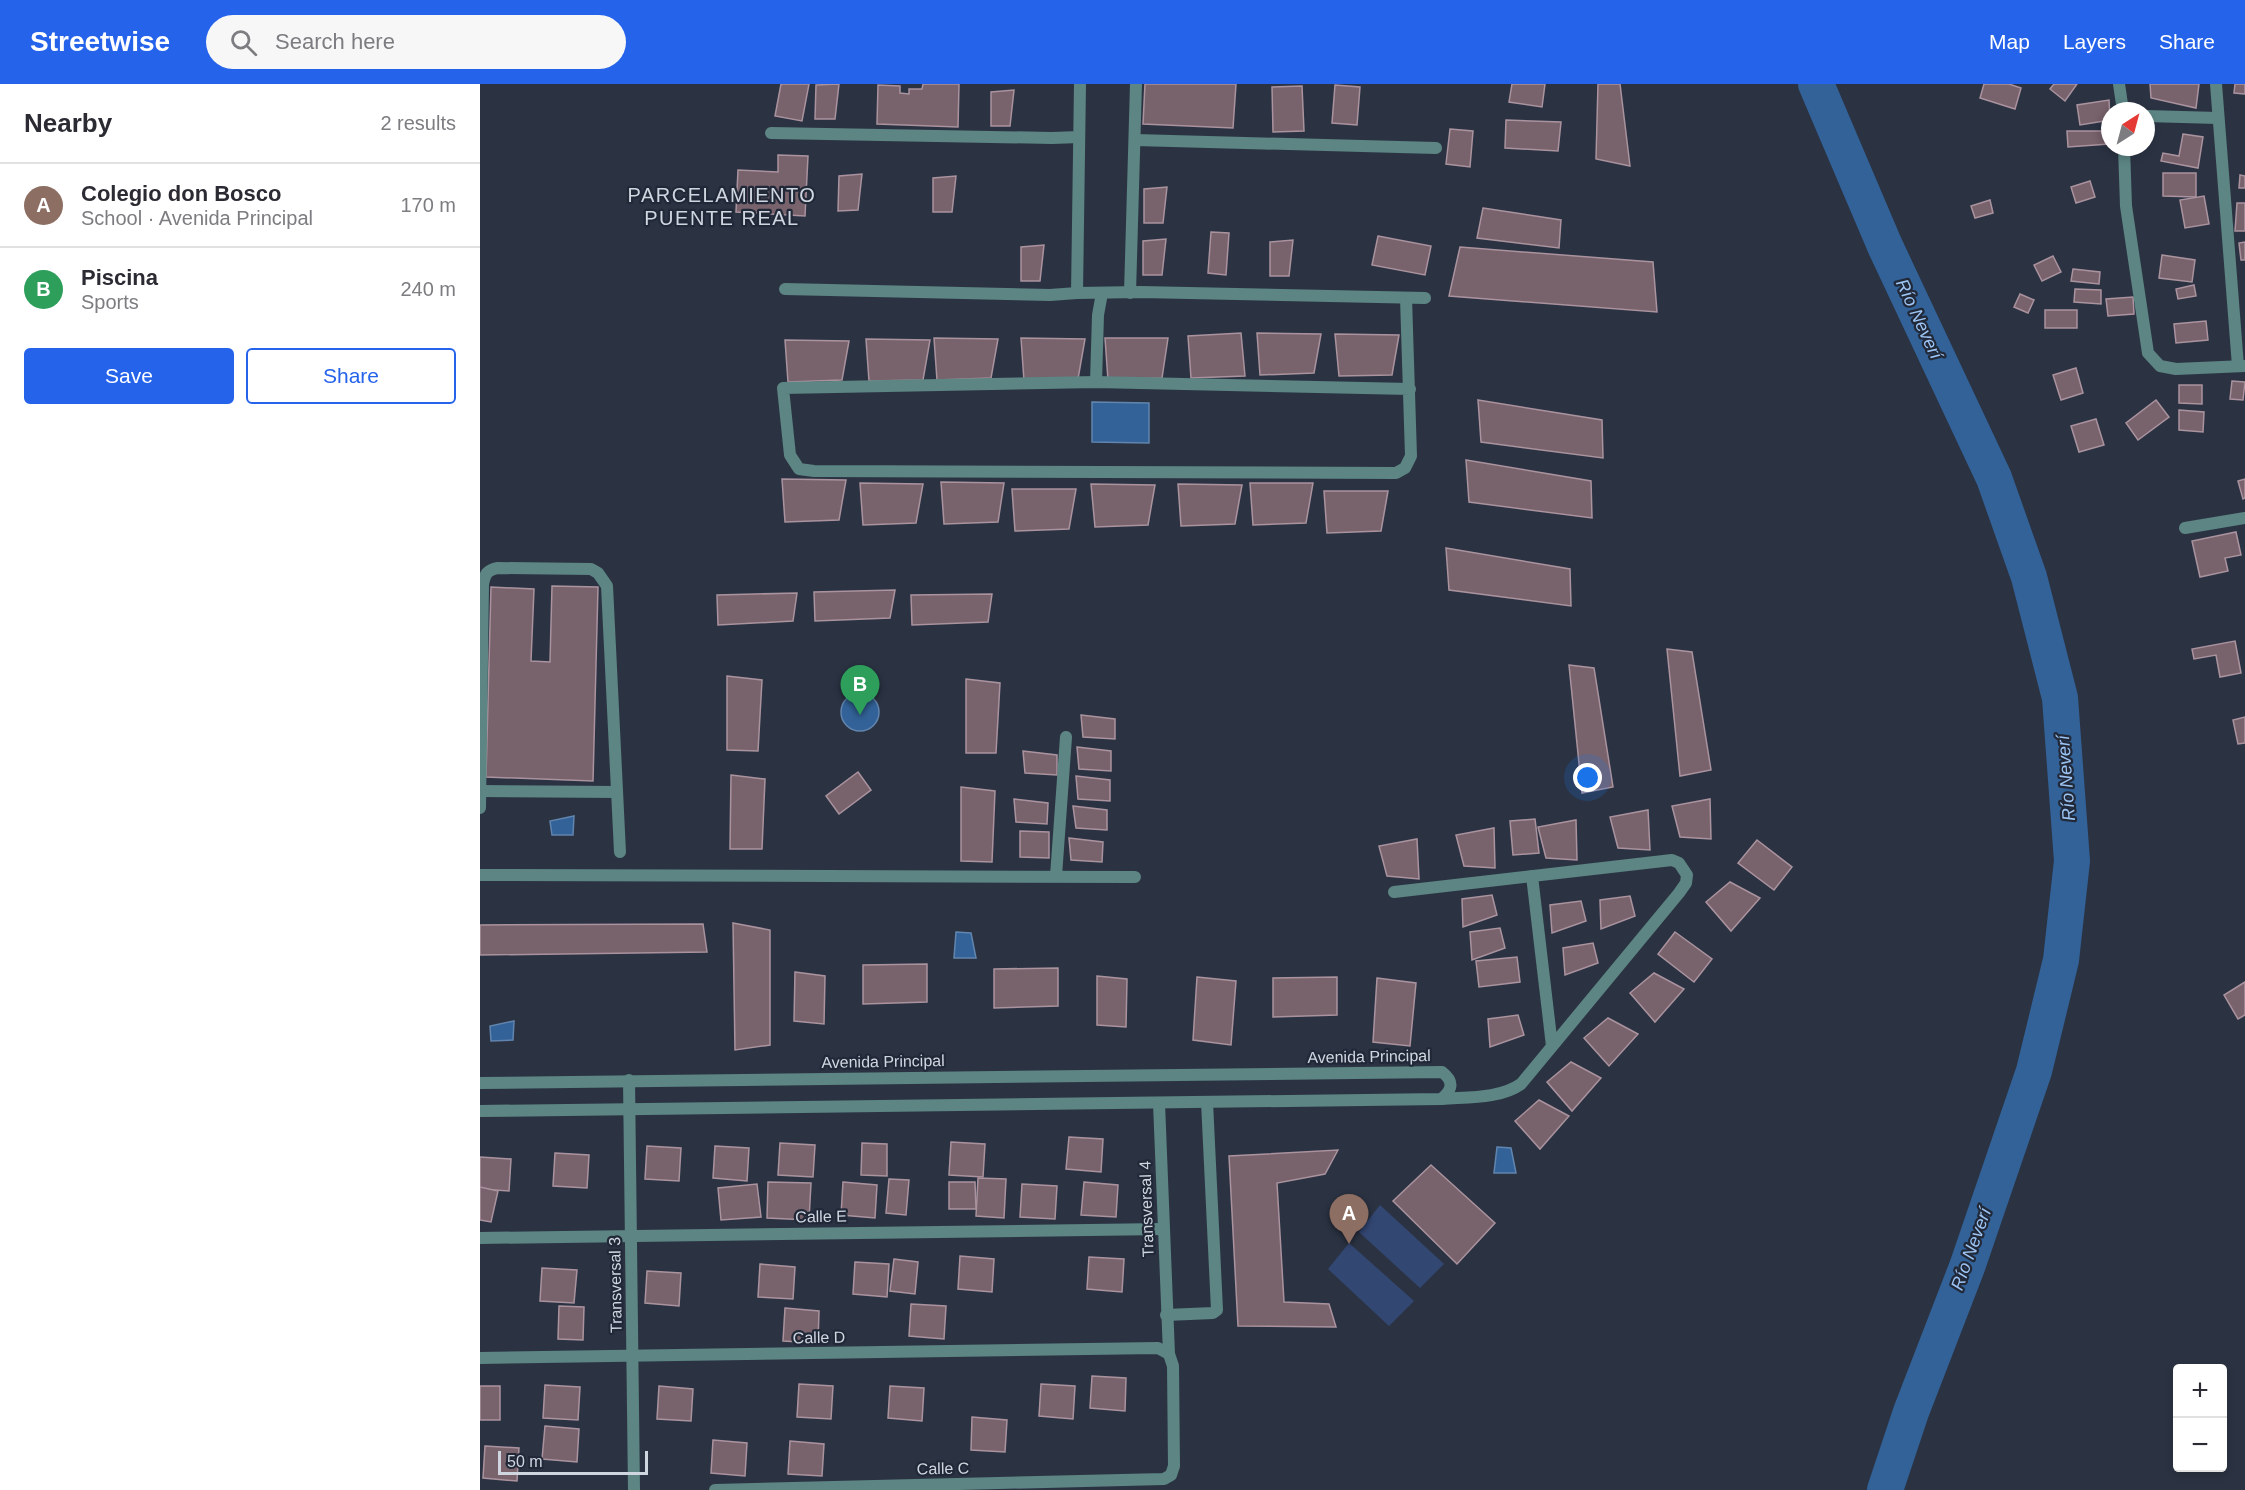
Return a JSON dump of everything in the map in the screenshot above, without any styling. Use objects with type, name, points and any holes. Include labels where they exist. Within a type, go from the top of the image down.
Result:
[{"type":"street","points":[[1077,293],[1080,84]]},
{"type":"street","points":[[1130,293],[1136,84]]},
{"type":"street","points":[[2119,84],[2122,102]]},
{"type":"street","points":[[2124,156],[2126,206],[2148,353],[2160,366],[2176,369],[2242,366],[2216,84]]},
{"type":"street","points":[[2155,116],[2218,118]]},
{"type":"street","points":[[771,133],[1079,137]]},
{"type":"street","points":[[1135,140],[1436,148]]},
{"type":"street","points":[[785,288],[1050,295],[1141,292],[1425,298]]},
{"type":"street","points":[[1096,382],[1098,315],[1102,293]]},
{"type":"street","points":[[1406,298],[1410,389],[1411,456],[1405,468],[1396,473],[814,471],[799,469],[790,454],[783,388],[1096,382],[1410,389]]},
{"type":"street","points":[[2186,528],[2245,518]]},
{"type":"street","points":[[480,808],[483,584],[486,574],[490,569],[498,568],[591,569],[598,573],[607,586],[620,852]]},
{"type":"street","points":[[1056,876],[1066,737]]},
{"type":"street","points":[[480,791],[617,792]]},
{"type":"street","points":[[480,1111],[1441,1100],[1511,1091],[1521,1084],[1678,893],[1686,883],[1687,875],[1679,863],[1672,860],[1394,892]]},
{"type":"street","points":[[480,875],[1135,877]]},
{"type":"street","points":[[1532,876],[1552,1046]]},
{"type":"street","name":"Avenida Principal","points":[[480,1083],[1442,1072],[1451,1080],[1452,1087],[1441,1100]]},
{"type":"street","name":"Transversal 3","points":[[629,1080],[634,1490]]},
{"type":"street","name":"Transversal 4","points":[[1159,1102],[1167,1315],[1163,1351],[1173,1366],[1174,1466],[1171,1475]]},
{"type":"street","points":[[1167,1315],[1213,1313],[1217,1310],[1208,1102]]},
{"type":"street","name":"Calle E","points":[[480,1238],[1163,1229]]},
{"type":"street","name":"Calle D","points":[[480,1358],[1163,1351]]},
{"type":"street","name":"Calle C","points":[[715,1490],[1164,1479],[1171,1475]]},
{"type":"shaded area","points":[[1092,402],[1149,403],[1149,443],[1092,442]]},
{"type":"shaded area","points":[[860,693],[874,698],[879,712],[874,726],[860,731],[846,726],[841,712],[846,698]]},
{"type":"shaded area","points":[[574,816],[573,835],[552,835],[550,821]]},
{"type":"shaded area","points":[[956,932],[971,933],[976,958],[954,958]]},
{"type":"shaded area","points":[[514,1021],[513,1040],[491,1041],[490,1026]]},
{"type":"shaded area","points":[[1497,1147],[1511,1148],[1516,1173],[1494,1173]]},
{"type":"shaded area","points":[[1380,1205],[1444,1264],[1420,1288],[1359,1232]]},
{"type":"shaded area","points":[[1349,1243],[1414,1301],[1389,1326],[1328,1269]]},
{"type":"building","points":[[781,84],[809,84],[802,121],[775,116]]},
{"type":"building","points":[[839,84],[835,119],[815,119],[816,85]]},
{"type":"building","points":[[923,84],[959,84],[958,127],[877,124],[878,85],[900,86],[900,93],[909,94],[909,89],[922,89]]},
{"type":"building","points":[[1145,84],[1236,84],[1233,128],[1143,124]]},
{"type":"building","points":[[1512,84],[1545,84],[1542,107],[1509,102]]},
{"type":"building","points":[[1598,84],[1620,84],[1630,166],[1596,159]]},
{"type":"building","points":[[1984,84],[2009,84],[2021,88],[2015,109],[1980,98]]},
{"type":"building","points":[[2054,84],[2077,84],[2065,101],[2050,89]]},
{"type":"building","points":[[2150,84],[2199,84],[2196,108],[2151,98]]},
{"type":"building","points":[[2235,84],[2245,84],[2245,94],[2234,93]]},
{"type":"building","points":[[1335,85],[1360,87],[1357,125],[1332,123]]},
{"type":"building","points":[[1302,86],[1304,131],[1273,132],[1272,87]]},
{"type":"building","points":[[1014,90],[1010,126],[991,126],[991,92]]},
{"type":"building","points":[[2109,100],[2109,102],[2101,102],[2101,122],[2080,125],[2077,105]]},
{"type":"building","points":[[1506,120],[1561,122],[1558,151],[1505,148]]},
{"type":"building","points":[[1450,129],[1473,131],[1470,167],[1446,164]]},
{"type":"building","points":[[2067,131],[2101,131],[2101,145],[2068,147]]},
{"type":"building","points":[[2183,134],[2203,137],[2198,168],[2161,161],[2163,153],[2179,156]]},
{"type":"building","points":[[778,155],[808,156],[805,216],[736,212],[738,170],[778,172]]},
{"type":"building","points":[[2163,173],[2196,173],[2196,197],[2163,196]]},
{"type":"building","points":[[862,174],[858,210],[838,211],[839,176]]},
{"type":"building","points":[[2240,175],[2245,176],[2245,188],[2239,188]]},
{"type":"building","points":[[956,176],[952,212],[933,212],[933,178]]},
{"type":"building","points":[[2090,181],[2095,197],[2076,203],[2071,187]]},
{"type":"building","points":[[1167,187],[1163,223],[1144,223],[1144,189]]},
{"type":"building","points":[[2204,196],[2209,224],[2185,228],[2180,200]]},
{"type":"building","points":[[1990,200],[1993,213],[1975,218],[1971,206]]},
{"type":"building","points":[[2237,203],[2245,203],[2245,231],[2235,231]]},
{"type":"building","points":[[1483,208],[1561,220],[1559,248],[1477,238]]},
{"type":"building","points":[[1211,232],[1229,233],[1226,275],[1208,273]]},
{"type":"building","points":[[1378,236],[1431,246],[1425,275],[1372,265]]},
{"type":"building","points":[[1166,239],[1162,275],[1143,275],[1143,241]]},
{"type":"building","points":[[1293,240],[1289,276],[1270,276],[1270,242]]},
{"type":"building","points":[[2245,242],[2245,260],[2241,260],[2239,243]]},
{"type":"building","points":[[1044,245],[1040,281],[1021,281],[1021,247]]},
{"type":"building","points":[[1460,247],[1653,262],[1657,312],[1449,296]]},
{"type":"building","points":[[2162,255],[2195,260],[2192,282],[2159,278]]},
{"type":"building","points":[[2053,256],[2061,272],[2042,281],[2034,265]]},
{"type":"building","points":[[2073,269],[2100,272],[2099,284],[2071,281]]},
{"type":"building","points":[[2194,285],[2196,296],[2178,299],[2176,289]]},
{"type":"building","points":[[2075,289],[2101,290],[2101,304],[2074,302]]},
{"type":"building","points":[[2020,294],[2034,300],[2028,313],[2014,307]]},
{"type":"building","points":[[2133,297],[2134,314],[2108,316],[2106,299]]},
{"type":"building","points":[[2045,310],[2077,310],[2077,328],[2045,328]]},
{"type":"building","points":[[2206,321],[2208,340],[2176,343],[2174,324]]},
{"type":"building","points":[[1241,333],[1245,376],[1191,378],[1188,336]]},
{"type":"building","points":[[1257,333],[1321,334],[1314,373],[1260,375]]},
{"type":"building","points":[[1335,334],[1399,335],[1392,375],[1339,376]]},
{"type":"building","points":[[934,338],[998,339],[991,378],[937,380]]},
{"type":"building","points":[[1021,338],[1085,339],[1078,379],[1024,381]]},
{"type":"building","points":[[1105,338],[1168,338],[1162,378],[1108,380]]},
{"type":"building","points":[[866,339],[930,340],[923,380],[869,381]]},
{"type":"building","points":[[785,340],[849,341],[842,380],[788,382]]},
{"type":"building","points":[[2076,368],[2083,393],[2061,400],[2053,375]]},
{"type":"building","points":[[2232,381],[2245,382],[2243,400],[2230,399]]},
{"type":"building","points":[[2179,385],[2202,385],[2202,404],[2179,403]]},
{"type":"building","points":[[1478,400],[1602,420],[1603,458],[1481,442]]},
{"type":"building","points":[[2156,400],[2169,417],[2138,440],[2126,423]]},
{"type":"building","points":[[2179,410],[2204,412],[2203,432],[2179,430]]},
{"type":"building","points":[[2096,419],[2104,445],[2079,452],[2071,426]]},
{"type":"building","points":[[1466,460],[1591,481],[1592,518],[1469,502]]},
{"type":"building","points":[[782,479],[846,480],[839,520],[785,522]]},
{"type":"building","points":[[2245,479],[2245,498],[2243,499],[2238,481]]},
{"type":"building","points":[[941,482],[1004,483],[998,522],[944,524]]},
{"type":"building","points":[[860,483],[923,484],[916,523],[863,525]]},
{"type":"building","points":[[1250,483],[1313,483],[1306,523],[1253,525]]},
{"type":"building","points":[[1091,484],[1155,485],[1148,525],[1095,527]]},
{"type":"building","points":[[1178,484],[1242,485],[1235,524],[1181,526]]},
{"type":"building","points":[[1012,489],[1076,489],[1069,529],[1015,531]]},
{"type":"building","points":[[1324,491],[1388,491],[1381,531],[1327,533]]},
{"type":"building","points":[[2236,532],[2241,555],[2225,558],[2228,571],[2200,577],[2192,541]]},
{"type":"building","points":[[1446,548],[1570,569],[1571,606],[1449,590]]},
{"type":"building","points":[[552,586],[598,587],[593,781],[486,777],[491,587],[534,589],[531,661],[550,662]]},
{"type":"building","points":[[895,590],[890,618],[815,621],[814,592]]},
{"type":"building","points":[[797,593],[793,621],[718,625],[717,595]]},
{"type":"building","points":[[992,594],[988,622],[912,625],[911,595]]},
{"type":"building","points":[[2235,641],[2241,673],[2220,677],[2216,655],[2194,659],[2192,649]]},
{"type":"building","points":[[1667,649],[1692,652],[1711,770],[1680,776]]},
{"type":"building","points":[[1569,665],[1594,668],[1613,787],[1582,793]]},
{"type":"building","points":[[727,676],[762,680],[758,751],[727,750]]},
{"type":"building","points":[[966,679],[1000,683],[996,753],[966,753]]},
{"type":"building","points":[[1081,715],[1115,719],[1115,739],[1083,737]]},
{"type":"building","points":[[2245,717],[2245,743],[2238,744],[2233,720]]},
{"type":"building","points":[[1077,747],[1111,751],[1111,771],[1079,769]]},
{"type":"building","points":[[1023,751],[1057,755],[1057,775],[1025,773]]},
{"type":"building","points":[[858,772],[871,790],[839,814],[826,796]]},
{"type":"building","points":[[731,775],[765,779],[762,849],[730,849]]},
{"type":"building","points":[[1076,776],[1110,780],[1110,801],[1078,799]]},
{"type":"building","points":[[961,787],[995,791],[992,862],[961,861]]},
{"type":"building","points":[[1014,799],[1048,803],[1047,824],[1016,822]]},
{"type":"building","points":[[1710,799],[1711,839],[1680,837],[1672,806]]},
{"type":"building","points":[[1073,806],[1107,810],[1107,830],[1076,828]]},
{"type":"building","points":[[1648,810],[1650,850],[1618,848],[1610,817]]},
{"type":"building","points":[[1535,819],[1539,853],[1513,855],[1510,821]]},
{"type":"building","points":[[1576,820],[1577,860],[1546,858],[1538,827]]},
{"type":"building","points":[[1494,828],[1495,868],[1464,866],[1456,835]]},
{"type":"building","points":[[1020,831],[1049,832],[1049,858],[1020,857]]},
{"type":"building","points":[[1069,838],[1103,842],[1102,862],[1071,860]]},
{"type":"building","points":[[1417,839],[1419,879],[1387,876],[1379,846]]},
{"type":"building","points":[[1757,840],[1792,867],[1774,890],[1738,863]]},
{"type":"building","points":[[1730,882],[1760,898],[1731,931],[1706,902]]},
{"type":"building","points":[[1492,895],[1497,915],[1463,927],[1462,899]]},
{"type":"building","points":[[1630,896],[1635,916],[1601,929],[1600,900]]},
{"type":"building","points":[[1581,901],[1586,921],[1552,933],[1550,905]]},
{"type":"building","points":[[733,923],[770,930],[770,1045],[735,1050]]},
{"type":"building","points":[[703,924],[707,952],[480,955],[480,925]]},
{"type":"building","points":[[1500,928],[1505,948],[1472,960],[1470,932]]},
{"type":"building","points":[[1675,932],[1712,959],[1694,982],[1658,954]]},
{"type":"building","points":[[1593,943],[1598,963],[1565,975],[1563,948]]},
{"type":"building","points":[[1517,957],[1520,982],[1479,987],[1476,961]]},
{"type":"building","points":[[927,964],[927,1002],[863,1004],[863,965]]},
{"type":"building","points":[[1058,968],[1058,1006],[994,1008],[994,969]]},
{"type":"building","points":[[795,972],[825,976],[824,1024],[794,1021]]},
{"type":"building","points":[[1654,973],[1684,989],[1655,1022],[1630,993]]},
{"type":"building","points":[[1097,976],[1127,979],[1126,1027],[1097,1025]]},
{"type":"building","points":[[1197,977],[1236,981],[1231,1045],[1193,1040]]},
{"type":"building","points":[[1337,977],[1337,1015],[1273,1017],[1273,978]]},
{"type":"building","points":[[1377,978],[1416,983],[1410,1046],[1373,1042]]},
{"type":"building","points":[[2245,982],[2245,1015],[2238,1019],[2224,995]]},
{"type":"building","points":[[1518,1015],[1524,1035],[1490,1047],[1488,1019]]},
{"type":"building","points":[[1608,1018],[1638,1034],[1609,1066],[1584,1038]]},
{"type":"building","points":[[1571,1062],[1601,1078],[1572,1111],[1547,1082]]},
{"type":"building","points":[[1539,1100],[1569,1116],[1540,1149],[1515,1121]]},
{"type":"building","points":[[1069,1137],[1103,1139],[1101,1172],[1066,1169]]},
{"type":"building","points":[[951,1142],[985,1144],[983,1177],[949,1175]]},
{"type":"building","points":[[780,1143],[815,1145],[813,1177],[778,1175]]},
{"type":"building","points":[[862,1143],[887,1144],[887,1176],[861,1175]]},
{"type":"building","points":[[647,1146],[681,1148],[679,1181],[645,1179]]},
{"type":"building","points":[[715,1146],[749,1148],[747,1181],[713,1178]]},
{"type":"building","points":[[1338,1150],[1325,1174],[1277,1183],[1284,1302],[1329,1304],[1336,1327],[1238,1326],[1229,1156]]},
{"type":"building","points":[[555,1153],[589,1155],[587,1188],[553,1186]]},
{"type":"building","points":[[480,1157],[511,1159],[509,1191],[480,1189]]},
{"type":"building","points":[[1431,1165],[1495,1223],[1457,1264],[1393,1201]]},
{"type":"building","points":[[978,1178],[1006,1179],[1004,1218],[976,1216]]},
{"type":"building","points":[[889,1179],[909,1180],[906,1215],[886,1213]]},
{"type":"building","points":[[768,1182],[811,1183],[809,1220],[767,1218]]},
{"type":"building","points":[[843,1182],[877,1185],[875,1218],[841,1215]]},
{"type":"building","points":[[949,1182],[975,1182],[976,1209],[949,1209]]},
{"type":"building","points":[[1084,1182],[1118,1185],[1116,1217],[1081,1215]]},
{"type":"building","points":[[757,1184],[761,1217],[721,1220],[718,1188]]},
{"type":"building","points":[[1022,1184],[1057,1186],[1055,1219],[1020,1217]]},
{"type":"building","points":[[480,1187],[498,1191],[491,1222],[480,1220]]},
{"type":"building","points":[[960,1256],[994,1259],[992,1292],[958,1289]]},
{"type":"building","points":[[1089,1257],[1124,1259],[1122,1292],[1087,1289]]},
{"type":"building","points":[[894,1259],[918,1262],[915,1294],[890,1291]]},
{"type":"building","points":[[855,1262],[889,1264],[887,1297],[853,1294]]},
{"type":"building","points":[[760,1264],[795,1267],[793,1299],[758,1297]]},
{"type":"building","points":[[542,1268],[577,1270],[574,1303],[540,1301]]},
{"type":"building","points":[[647,1271],[681,1273],[679,1306],[645,1303]]},
{"type":"building","points":[[911,1304],[946,1306],[944,1339],[909,1336]]},
{"type":"building","points":[[559,1306],[584,1307],[583,1340],[558,1339]]},
{"type":"building","points":[[785,1308],[819,1311],[818,1343],[783,1341]]},
{"type":"building","points":[[1092,1376],[1126,1378],[1125,1411],[1090,1408]]},
{"type":"building","points":[[799,1384],[833,1386],[831,1419],[797,1417]]},
{"type":"building","points":[[1041,1384],[1075,1386],[1073,1419],[1039,1416]]},
{"type":"building","points":[[545,1385],[580,1387],[578,1420],[543,1418]]},
{"type":"building","points":[[480,1386],[500,1386],[500,1420],[480,1420]]},
{"type":"building","points":[[659,1386],[693,1389],[691,1421],[657,1419]]},
{"type":"building","points":[[890,1386],[924,1388],[922,1421],[888,1418]]},
{"type":"building","points":[[972,1417],[1007,1420],[1005,1452],[971,1450]]},
{"type":"building","points":[[545,1426],[579,1429],[577,1462],[542,1459]]},
{"type":"building","points":[[713,1440],[747,1443],[745,1476],[711,1473]]},
{"type":"building","points":[[790,1441],[824,1444],[822,1476],[788,1474]]},
{"type":"building","points":[[485,1446],[519,1448],[517,1481],[483,1478]]},
{"type":"waterway","name":"Río Neverí","points":[[1816,84],[1885,246],[1994,478],[2029,577],[2060,698],[2072,861],[2061,960],[2034,1071],[1967,1267],[1911,1412],[1885,1490]]},
{"type":"place","name":"Piscina","points":[[860,715]]},
{"type":"place","name":"Colegio don Bosco","points":[[1349,1244]]},
{"type":"district","name":"PARCELAMIENTO PUENTE REAL","points":[[722,206]]}]
